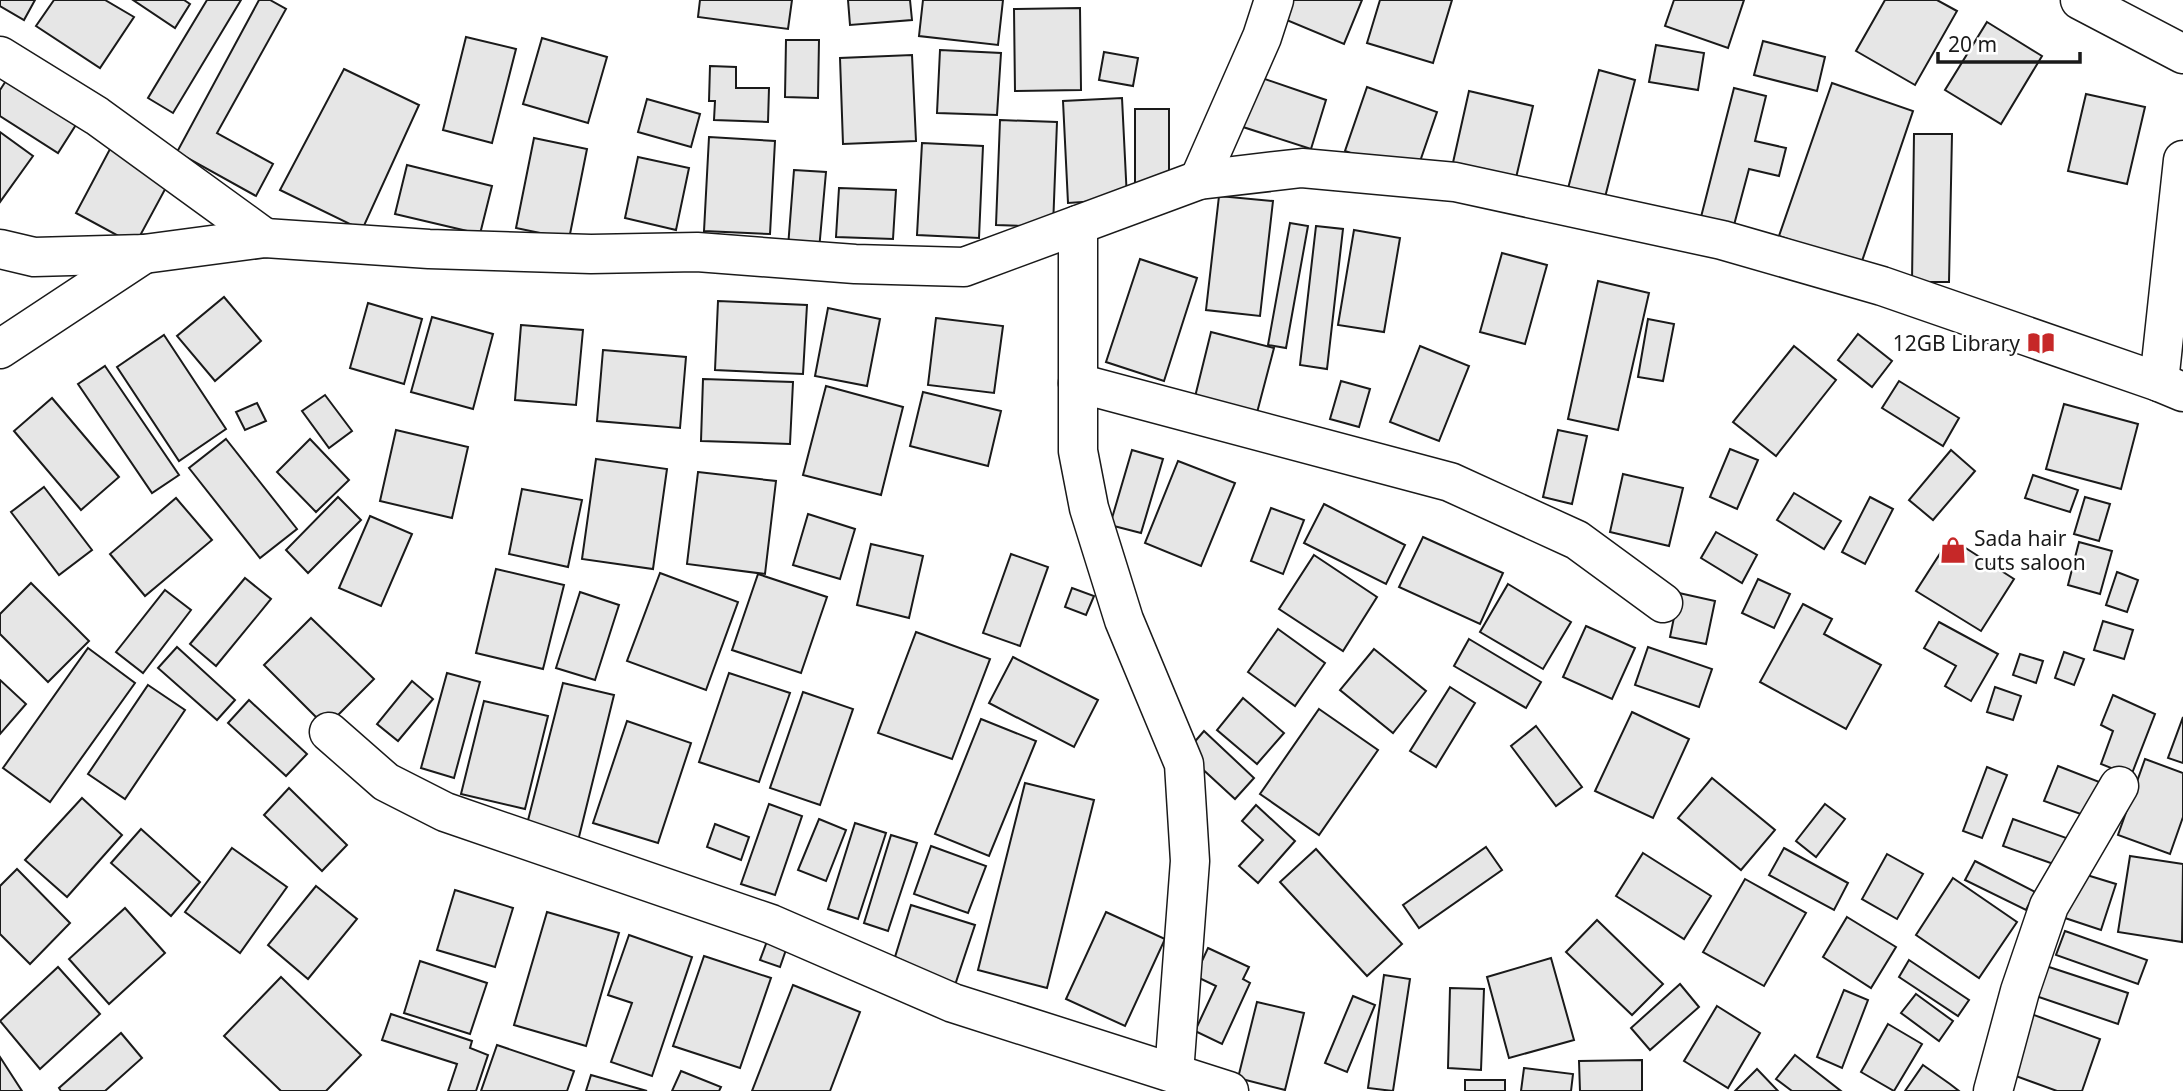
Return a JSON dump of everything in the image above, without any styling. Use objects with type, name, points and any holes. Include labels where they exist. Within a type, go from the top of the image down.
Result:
[{"type":"street","points":[[1199,180],[1262,37],[1274,0]]},
{"type":"street","points":[[2080,0],[2183,54]]},
{"type":"street","points":[[0,56],[97,116],[265,238]]},
{"type":"street","points":[[0,249],[34,257],[144,254],[265,238],[429,249],[591,254],[697,252],[855,264],[964,267],[1199,180],[1302,168],[1469,185],[1723,240],[1882,286],[2171,387],[2183,160]]},
{"type":"street","points":[[1078,225],[1078,451],[1089,508],[1124,620],[1184,764],[1191,861],[1174,1073]]},
{"type":"street","points":[[0,349],[144,254]]},
{"type":"street","points":[[1078,383],[1450,482],[1577,540],[1663,603]]},
{"type":"street","points":[[329,732],[386,782],[446,812],[771,925],[954,1003],[1229,1091]]},
{"type":"street","points":[[1993,1091],[2020,991],[2049,906],[2119,786]]},
{"type":"building","points":[[0,0],[35,0],[24,20],[0,6]]},
{"type":"building","points":[[54,0],[105,0],[134,17],[100,68],[36,26]]},
{"type":"building","points":[[133,0],[184,0],[190,4],[175,28]]},
{"type":"building","points":[[207,0],[241,0],[173,113],[148,98]]},
{"type":"building","points":[[259,0],[270,0],[286,9],[217,133],[273,164],[256,196],[177,152]]},
{"type":"building","points":[[700,0],[792,0],[788,29],[698,17]]},
{"type":"building","points":[[848,0],[910,0],[912,20],[850,25]]},
{"type":"building","points":[[923,0],[1003,0],[998,45],[919,36]]},
{"type":"building","points":[[1284,0],[1362,0],[1344,44],[1277,16]]},
{"type":"building","points":[[1380,0],[1452,0],[1433,63],[1367,43]]},
{"type":"building","points":[[1674,0],[1744,0],[1728,48],[1665,26]]},
{"type":"building","points":[[1885,0],[1937,0],[1957,11],[1915,85],[1856,51]]},
{"type":"building","points":[[1080,8],[1081,90],[1015,91],[1014,9]]},
{"type":"building","points":[[1987,22],[2042,56],[2001,124],[1945,90]]},
{"type":"building","points":[[466,37],[516,49],[492,143],[443,130]]},
{"type":"building","points":[[542,38],[607,57],[588,123],[523,104]]},
{"type":"building","points":[[786,40],[819,40],[818,98],[785,97]]},
{"type":"building","points":[[1763,41],[1825,57],[1817,91],[1754,75]]},
{"type":"building","points":[[1656,45],[1704,53],[1698,90],[1649,82]]},
{"type":"building","points":[[940,50],[1001,53],[997,115],[937,113]]},
{"type":"building","points":[[1104,52],[1138,58],[1133,86],[1099,80]]},
{"type":"building","points":[[912,55],[916,141],[843,144],[840,58]]},
{"type":"building","points":[[710,66],[736,67],[736,88],[769,88],[768,122],[714,120],[715,101],[709,101]]},
{"type":"building","points":[[344,69],[419,105],[362,230],[280,190]]},
{"type":"building","points":[[1599,70],[1635,80],[1602,209],[1565,200]]},
{"type":"building","points":[[9,76],[79,120],[58,153],[0,116],[0,90]]},
{"type":"building","points":[[1259,77],[1326,100],[1311,149],[1243,127]]},
{"type":"building","points":[[1832,83],[1913,111],[1861,264],[1779,236]]},
{"type":"building","points":[[1367,87],[1437,112],[1415,176],[1345,151]]},
{"type":"building","points":[[1734,88],[1766,96],[1755,141],[1786,148],[1779,176],[1749,169],[1734,225],[1701,217]]},
{"type":"building","points":[[1469,91],[1533,106],[1515,182],[1452,167]]},
{"type":"building","points":[[2086,94],[2145,107],[2127,184],[2068,171]]},
{"type":"building","points":[[1122,98],[1127,199],[1068,203],[1063,101]]},
{"type":"building","points":[[647,99],[700,114],[691,147],[638,132]]},
{"type":"building","points":[[1135,109],[1169,109],[1169,186],[1135,185]]},
{"type":"building","points":[[1000,120],[1057,122],[1053,227],[996,225]]},
{"type":"building","points":[[0,132],[33,156],[0,202]]},
{"type":"building","points":[[1914,134],[1952,134],[1949,282],[1912,282]]},
{"type":"building","points":[[709,137],[775,141],[770,234],[704,231]]},
{"type":"building","points":[[534,138],[587,149],[569,239],[516,228]]},
{"type":"building","points":[[922,143],[983,146],[979,238],[917,235]]},
{"type":"building","points":[[110,149],[169,182],[135,245],[76,213]]},
{"type":"building","points":[[638,157],[689,168],[676,230],[625,218]]},
{"type":"building","points":[[407,165],[492,186],[480,234],[395,214]]},
{"type":"building","points":[[794,170],[826,172],[819,250],[788,247]]},
{"type":"building","points":[[839,188],[896,190],[893,239],[836,237]]},
{"type":"building","points":[[1219,196],[1273,201],[1260,316],[1206,310]]},
{"type":"building","points":[[1290,223],[1308,226],[1286,348],[1268,345]]},
{"type":"building","points":[[1316,226],[1343,229],[1327,369],[1300,365]]},
{"type":"building","points":[[1354,230],[1400,238],[1384,332],[1338,325]]},
{"type":"building","points":[[1502,253],[1547,265],[1525,344],[1480,332]]},
{"type":"building","points":[[1140,259],[1197,278],[1164,381],[1106,362]]},
{"type":"building","points":[[1598,281],[1649,293],[1618,430],[1568,419]]},
{"type":"building","points":[[224,297],[261,341],[215,381],[177,336]]},
{"type":"building","points":[[718,301],[807,305],[803,374],[715,370]]},
{"type":"building","points":[[368,303],[422,319],[404,384],[350,368]]},
{"type":"building","points":[[828,308],[880,319],[867,386],[815,376]]},
{"type":"building","points":[[432,317],[493,334],[473,409],[411,392]]},
{"type":"building","points":[[936,318],[1003,326],[994,393],[928,385]]},
{"type":"building","points":[[1648,319],[1674,324],[1663,381],[1638,377]]},
{"type":"building","points":[[521,325],[583,330],[576,405],[515,400]]},
{"type":"building","points":[[1211,332],[1274,348],[1254,424],[1192,409]]},
{"type":"building","points":[[1858,334],[1892,361],[1872,387],[1838,360]]},
{"type":"building","points":[[164,335],[226,429],[179,461],[117,367]]},
{"type":"building","points":[[1420,346],[1469,366],[1439,441],[1390,422]]},
{"type":"building","points":[[1794,346],[1836,380],[1776,456],[1733,422]]},
{"type":"building","points":[[603,350],[686,357],[680,428],[597,421]]},
{"type":"building","points":[[105,366],[179,475],[152,493],[78,384]]},
{"type":"building","points":[[703,379],[793,382],[790,444],[701,441]]},
{"type":"building","points":[[1341,381],[1370,389],[1359,427],[1330,419]]},
{"type":"building","points":[[1899,381],[1959,418],[1943,446],[1882,408]]},
{"type":"building","points":[[826,386],[903,407],[881,495],[803,475]]},
{"type":"building","points":[[923,392],[1001,411],[988,466],[910,446]]},
{"type":"building","points":[[325,395],[352,431],[329,448],[302,411]]},
{"type":"building","points":[[52,398],[119,477],[81,510],[14,431]]},
{"type":"building","points":[[257,403],[266,421],[245,430],[236,412]]},
{"type":"building","points":[[2064,404],[2138,424],[2121,489],[2046,469]]},
{"type":"building","points":[[396,430],[468,447],[452,518],[380,501]]},
{"type":"building","points":[[1558,430],[1587,436],[1572,504],[1543,497]]},
{"type":"building","points":[[226,439],[297,529],[260,558],[189,468]]},
{"type":"building","points":[[310,439],[349,480],[316,512],[277,472]]},
{"type":"building","points":[[1730,449],[1758,460],[1737,509],[1710,497]]},
{"type":"building","points":[[1132,450],[1163,459],[1141,533],[1110,525]]},
{"type":"building","points":[[1951,450],[1975,471],[1933,520],[1909,500]]},
{"type":"building","points":[[596,459],[667,469],[653,569],[582,559]]},
{"type":"building","points":[[1178,461],[1235,483],[1201,566],[1145,543]]},
{"type":"building","points":[[698,472],[776,481],[765,574],[687,564]]},
{"type":"building","points":[[1623,474],[1683,488],[1669,546],[1610,532]]},
{"type":"building","points":[[2033,475],[2078,490],[2070,512],[2025,498]]},
{"type":"building","points":[[44,487],[92,550],[59,575],[11,512]]},
{"type":"building","points":[[522,489],[582,500],[568,567],[509,554]]},
{"type":"building","points":[[1794,493],[1841,521],[1824,549],[1777,520]]},
{"type":"building","points":[[338,497],[361,520],[308,573],[286,550]]},
{"type":"building","points":[[1870,497],[1893,509],[1865,564],[1842,552]]},
{"type":"building","points":[[2085,497],[2110,504],[2099,541],[2074,534]]},
{"type":"building","points":[[176,498],[212,540],[145,596],[110,554]]},
{"type":"building","points":[[1324,504],[1405,545],[1386,584],[1304,543]]},
{"type":"building","points":[[1271,508],[1304,520],[1283,574],[1251,561]]},
{"type":"building","points":[[808,514],[855,529],[840,579],[793,565]]},
{"type":"building","points":[[370,516],[412,534],[381,606],[339,588]]},
{"type":"building","points":[[1716,532],[1757,555],[1742,583],[1701,558]]},
{"type":"building","points":[[1423,537],[1503,573],[1480,624],[1399,587]]},
{"type":"building","points":[[1950,538],[2014,579],[1981,631],[1916,591]]},
{"type":"building","points":[[2079,542],[2112,551],[2100,594],[2068,585]]},
{"type":"building","points":[[871,544],[923,556],[909,618],[857,605]]},
{"type":"building","points":[[1011,554],[1048,567],[1020,646],[983,633]]},
{"type":"building","points":[[1314,555],[1377,597],[1343,651],[1279,609]]},
{"type":"building","points":[[496,569],[564,585],[543,669],[476,653]]},
{"type":"building","points":[[2117,572],[2138,580],[2127,612],[2106,605]]},
{"type":"building","points":[[660,573],[738,602],[706,690],[627,661]]},
{"type":"building","points":[[758,574],[827,597],[801,673],[732,650]]},
{"type":"building","points":[[245,578],[271,599],[216,666],[190,644]]},
{"type":"building","points":[[1758,579],[1790,594],[1774,628],[1742,613]]},
{"type":"building","points":[[31,583],[89,641],[48,682],[0,634],[0,614]]},
{"type":"building","points":[[1508,584],[1571,622],[1543,669],[1480,632]]},
{"type":"building","points":[[1072,588],[1094,596],[1086,615],[1065,607]]},
{"type":"building","points":[[165,590],[191,610],[143,673],[116,652]]},
{"type":"building","points":[[580,592],[619,605],[595,680],[556,668]]},
{"type":"building","points":[[1679,593],[1715,601],[1706,644],[1670,637]]},
{"type":"building","points":[[1803,604],[1832,619],[1824,634],[1881,665],[1846,729],[1760,682]]},
{"type":"building","points":[[311,618],[374,679],[326,727],[264,665]]},
{"type":"building","points":[[2103,621],[2133,630],[2124,659],[2094,650]]},
{"type":"building","points":[[1939,622],[1998,654],[1971,701],[1945,686],[1956,666],[1924,648]]},
{"type":"building","points":[[1586,626],[1635,648],[1612,699],[1563,677]]},
{"type":"building","points":[[1278,629],[1325,663],[1295,706],[1248,672]]},
{"type":"building","points":[[916,632],[990,659],[952,759],[878,733]]},
{"type":"building","points":[[1469,639],[1541,682],[1526,708],[1454,666]]},
{"type":"building","points":[[177,647],[235,700],[217,720],[158,668]]},
{"type":"building","points":[[1648,647],[1712,669],[1699,707],[1635,685]]},
{"type":"building","points":[[88,648],[135,683],[50,802],[3,768]]},
{"type":"building","points":[[1374,649],[1426,691],[1393,733],[1340,690]]},
{"type":"building","points":[[2064,652],[2084,659],[2074,685],[2055,678]]},
{"type":"building","points":[[2020,654],[2043,661],[2036,683],[2013,675]]},
{"type":"building","points":[[1013,657],[1098,700],[1074,747],[989,703]]},
{"type":"building","points":[[447,673],[480,682],[454,778],[421,768]]},
{"type":"building","points":[[729,673],[790,693],[759,782],[699,762]]},
{"type":"building","points":[[0,680],[26,704],[0,734]]},
{"type":"building","points":[[412,681],[433,699],[398,741],[377,724]]},
{"type":"building","points":[[563,683],[614,695],[577,845],[525,832]]},
{"type":"building","points":[[148,685],[185,710],[125,799],[88,774]]},
{"type":"building","points":[[1450,687],[1475,703],[1436,767],[1410,751]]},
{"type":"building","points":[[1995,687],[2021,696],[2013,720],[1987,712]]},
{"type":"building","points":[[803,692],[853,709],[820,805],[770,788]]},
{"type":"building","points":[[2113,695],[2155,714],[2131,776],[2101,764],[2113,731],[2101,725]]},
{"type":"building","points":[[1243,698],[1284,733],[1257,764],[1217,730]]},
{"type":"building","points":[[249,700],[307,754],[286,776],[228,723]]},
{"type":"building","points":[[484,701],[548,716],[525,809],[461,794]]},
{"type":"building","points":[[1319,709],[1378,750],[1319,835],[1260,794]]},
{"type":"building","points":[[1632,712],[1689,739],[1653,818],[1595,791]]},
{"type":"building","points":[[2183,717],[2183,763],[2168,758]]},
{"type":"building","points":[[981,719],[1036,741],[989,856],[935,834]]},
{"type":"building","points":[[627,721],[691,743],[658,843],[593,823]]},
{"type":"building","points":[[1536,726],[1582,787],[1556,806],[1511,746]]},
{"type":"building","points":[[1204,731],[1254,778],[1235,799],[1185,753]]},
{"type":"building","points":[[2145,759],[2183,773],[2183,817],[2170,854],[2118,835]]},
{"type":"building","points":[[2058,766],[2102,783],[2089,817],[2044,801]]},
{"type":"building","points":[[1987,767],[2007,775],[1982,838],[1963,831]]},
{"type":"building","points":[[1712,778],[1775,830],[1741,870],[1678,818]]},
{"type":"building","points":[[1025,783],[1094,800],[1047,988],[978,970]]},
{"type":"building","points":[[289,788],[347,845],[322,871],[264,815]]},
{"type":"building","points":[[82,798],[122,835],[67,897],[25,860]]},
{"type":"building","points":[[769,804],[802,816],[775,895],[741,884]]},
{"type":"building","points":[[1825,804],[1845,819],[1816,857],[1796,841]]},
{"type":"building","points":[[1256,805],[1295,841],[1258,883],[1239,866],[1263,840],[1242,821]]},
{"type":"building","points":[[819,819],[846,830],[826,881],[798,870]]},
{"type":"building","points":[[2013,819],[2072,840],[2062,867],[2003,846]]},
{"type":"building","points":[[855,823],[886,833],[858,919],[828,909]]},
{"type":"building","points":[[715,824],[749,837],[741,860],[707,847]]},
{"type":"building","points":[[141,829],[200,882],[171,916],[111,863]]},
{"type":"building","points":[[891,835],[917,843],[888,931],[864,923]]},
{"type":"building","points":[[931,846],[986,866],[968,913],[914,894]]},
{"type":"building","points":[[1486,847],[1502,870],[1419,928],[1403,905]]},
{"type":"building","points":[[232,848],[287,887],[240,953],[185,912]]},
{"type":"building","points":[[1784,848],[1848,883],[1834,910],[1769,875]]},
{"type":"building","points":[[1316,849],[1402,944],[1367,976],[1280,882]]},
{"type":"building","points":[[1643,853],[1711,896],[1684,939],[1616,896]]},
{"type":"building","points":[[1887,854],[1923,874],[1897,919],[1862,899]]},
{"type":"building","points":[[2130,856],[2183,864],[2182,942],[2118,932]]},
{"type":"building","points":[[1975,861],[2035,892],[2026,910],[1965,880]]},
{"type":"building","points":[[17,869],[70,923],[30,964],[0,934],[0,886]]},
{"type":"building","points":[[2077,872],[2116,884],[2101,930],[2062,917]]},
{"type":"building","points":[[1953,878],[2017,922],[1979,978],[1916,935]]},
{"type":"building","points":[[1745,879],[1806,913],[1764,986],[1703,952]]},
{"type":"building","points":[[316,886],[357,919],[308,979],[268,945]]},
{"type":"building","points":[[455,890],[513,908],[495,967],[437,950]]},
{"type":"building","points":[[911,905],[975,925],[955,985],[895,957]]},
{"type":"building","points":[[125,908],[165,953],[109,1004],[69,959]]},
{"type":"building","points":[[547,912],[619,933],[586,1046],[514,1025]]},
{"type":"building","points":[[1106,912],[1165,939],[1125,1026],[1066,999]]},
{"type":"building","points":[[1847,917],[1896,947],[1871,988],[1823,957]]},
{"type":"building","points":[[1597,920],[1663,984],[1632,1015],[1566,952]]},
{"type":"building","points":[[2065,931],[2147,960],[2138,984],[2056,955]]},
{"type":"building","points":[[629,935],[692,957],[652,1076],[611,1062],[632,1003],[608,995]]},
{"type":"building","points":[[769,936],[788,944],[780,967],[760,960]]},
{"type":"building","points":[[1208,948],[1249,967],[1243,979],[1250,983],[1222,1044],[1195,1031],[1216,986],[1195,976]]},
{"type":"building","points":[[704,956],[771,978],[740,1068],[673,1046]]},
{"type":"building","points":[[1551,958],[1574,1040],[1509,1058],[1487,977]]},
{"type":"building","points":[[1909,960],[1969,1000],[1958,1016],[1899,977]]},
{"type":"building","points":[[420,961],[487,983],[470,1034],[404,1013]]},
{"type":"building","points":[[2043,965],[2128,993],[2118,1024],[2033,995]]},
{"type":"building","points":[[58,967],[100,1014],[40,1069],[0,1021]]},
{"type":"building","points":[[1384,975],[1410,979],[1393,1091],[1368,1088]]},
{"type":"building","points":[[281,977],[361,1055],[326,1091],[281,1091],[224,1036]]},
{"type":"building","points":[[1680,984],[1699,1007],[1650,1050],[1631,1028]]},
{"type":"building","points":[[793,985],[860,1012],[830,1091],[752,1091]]},
{"type":"building","points":[[1450,988],[1484,989],[1481,1070],[1448,1068]]},
{"type":"building","points":[[1844,990],[1868,1000],[1842,1068],[1817,1057]]},
{"type":"building","points":[[1916,994],[1953,1021],[1939,1041],[1901,1013]]},
{"type":"building","points":[[1353,996],[1375,1005],[1347,1072],[1325,1063]]},
{"type":"building","points":[[1257,1002],[1304,1013],[1285,1090],[1238,1078]]},
{"type":"building","points":[[1717,1006],[1760,1033],[1728,1088],[1684,1061]]},
{"type":"building","points":[[2023,1011],[2100,1039],[2082,1091],[2057,1091],[2002,1071]]},
{"type":"building","points":[[391,1014],[472,1041],[470,1048],[488,1055],[476,1091],[448,1091],[457,1064],[382,1040]]},
{"type":"building","points":[[1888,1024],[1922,1044],[1894,1091],[1861,1072]]},
{"type":"building","points":[[121,1033],[142,1058],[105,1091],[61,1091],[59,1088]]},
{"type":"building","points":[[497,1045],[574,1071],[567,1091],[481,1091]]},
{"type":"building","points":[[1795,1055],[1841,1091],[1792,1091],[1776,1079]]},
{"type":"building","points":[[0,1057],[22,1091],[0,1091]]},
{"type":"building","points":[[1642,1060],[1642,1091],[1580,1091],[1579,1061]]},
{"type":"building","points":[[1923,1065],[1950,1084],[1959,1091],[1905,1091]]},
{"type":"building","points":[[1524,1068],[1573,1074],[1571,1091],[1521,1091]]},
{"type":"building","points":[[1757,1069],[1778,1091],[1735,1091]]},
{"type":"building","points":[[681,1071],[721,1087],[719,1091],[672,1091]]},
{"type":"building","points":[[591,1075],[647,1091],[586,1091]]},
{"type":"building","points":[[1465,1080],[1505,1080],[1505,1091],[1465,1091]]},
{"type":"place","name":"12GB Library","points":[[2041,343]]},
{"type":"place","name":"Sada hair cuts saloon","points":[[1953,550]]}]
